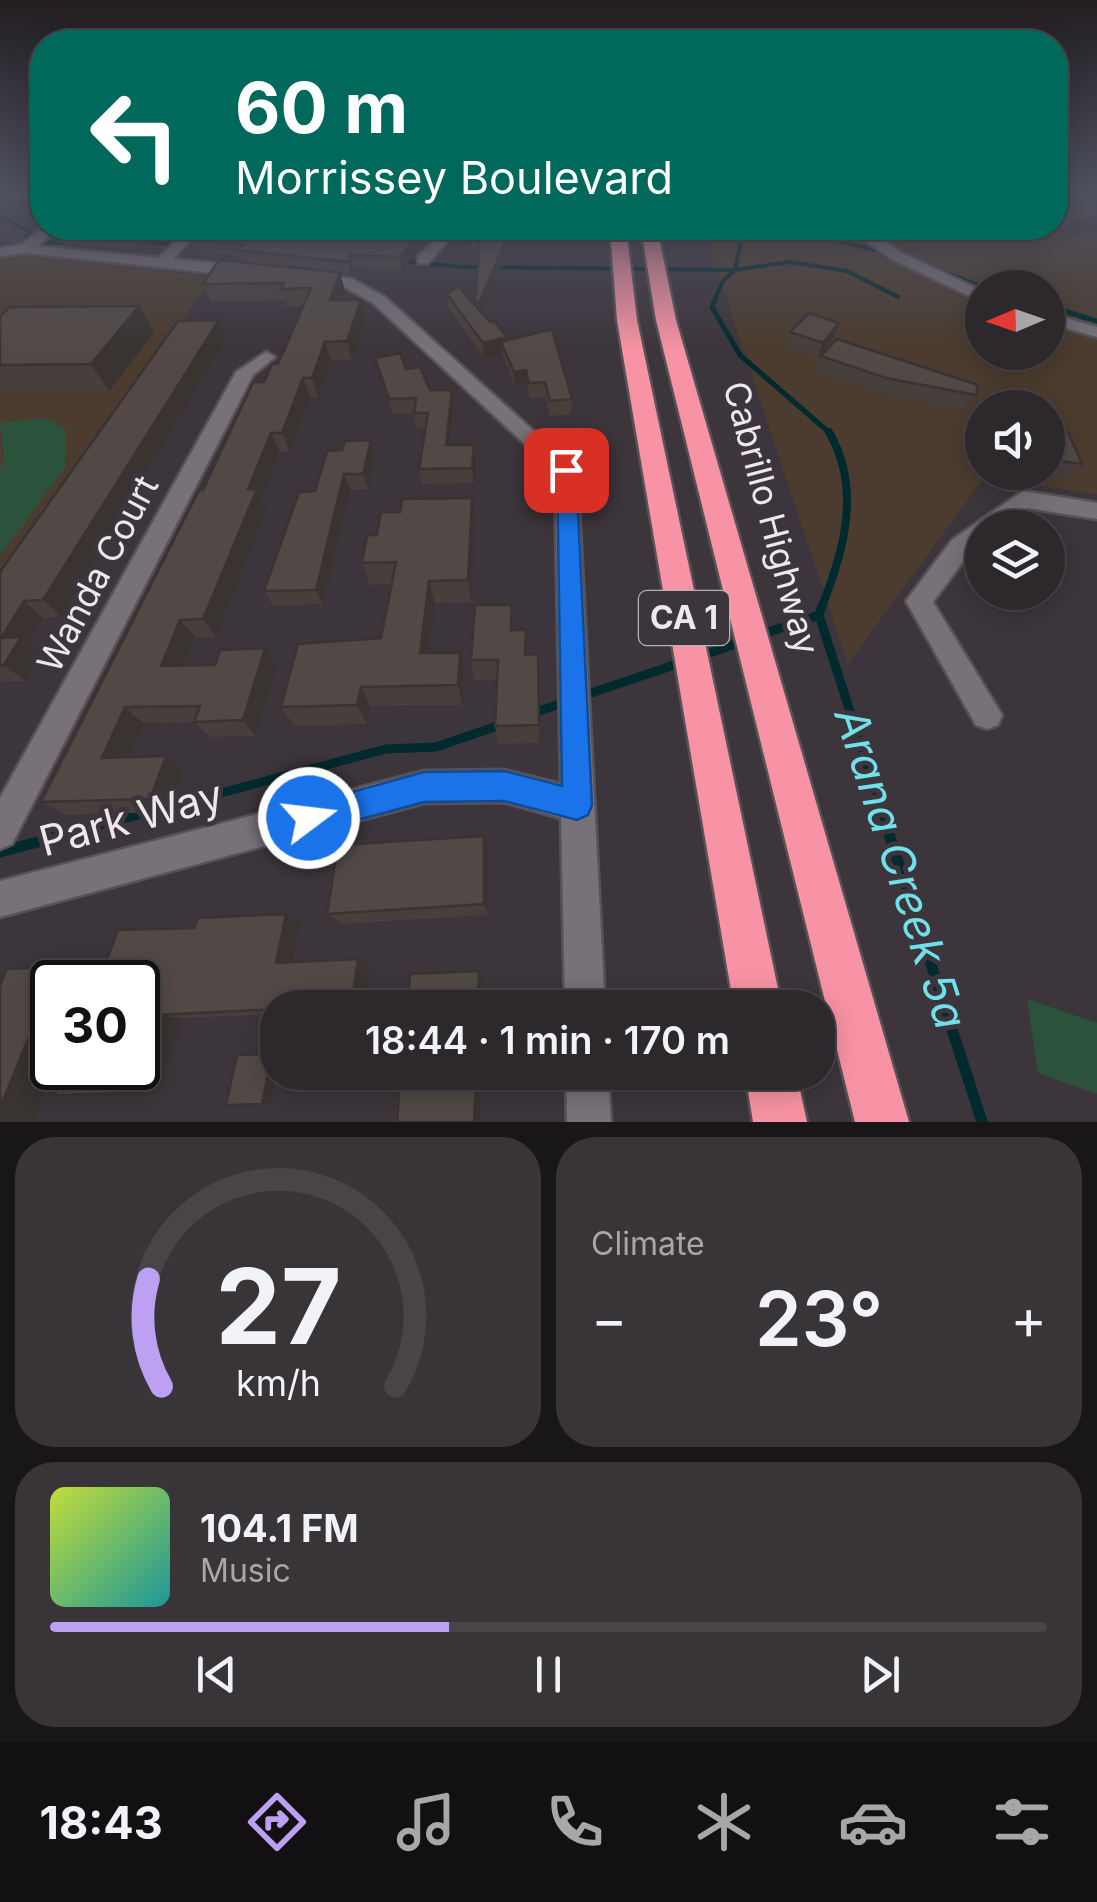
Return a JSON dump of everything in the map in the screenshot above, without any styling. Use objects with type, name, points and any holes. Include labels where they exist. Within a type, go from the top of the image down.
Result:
[{"type":"highway","name":"CA 1","points":[[620,245],[627,320],[755,990]]},
{"type":"highway","name":"Cabrillo Highway","points":[[652,245],[666,320],[882,1122]]},
{"type":"highway","points":[[774,1090],[780,1122]]},
{"type":"street","points":[[25,250],[31,245]]},
{"type":"street","points":[[162,262],[179,245]]},
{"type":"street","points":[[422,260],[436,245]]},
{"type":"street","points":[[881,245],[965,289]]},
{"type":"street","points":[[0,252],[25,250],[347,282],[379,300],[566,470],[584,990]]},
{"type":"street","points":[[1065,323],[1097,332]]},
{"type":"street","name":"Wanda Court","points":[[0,832],[245,372],[266,356]]},
{"type":"street","points":[[1009,510],[1023,499],[1097,511]]},
{"type":"street","points":[[965,548],[919,601],[987,715]]},
{"type":"street","name":"Park Way","points":[[0,900],[424,787],[504,786],[577,805]]},
{"type":"street","points":[[588,1090],[589,1122]]},
{"type":"shaded area","points":[[709,245],[1097,245],[1097,495],[1065,490],[1065,390],[965,390],[965,490],[975,490],[848,664]]},
{"type":"shaded area","points":[[20,255],[212,277],[130,399],[123,399],[0,569],[0,258]]},
{"type":"green space","points":[[46,418],[66,429],[65,467],[0,556],[0,470],[4,458],[0,423]]},
{"type":"green space","points":[[1027,999],[1097,1023],[1097,1094],[1038,1073]]},
{"type":"building","points":[[242,245],[409,245],[400,257],[350,255],[348,262],[237,250]]},
{"type":"building","points":[[479,245],[504,245],[479,303],[475,302]]},
{"type":"building","points":[[219,260],[337,272],[340,273],[330,300],[361,300],[347,341],[325,342],[312,378],[303,378],[282,433],[271,433],[248,489],[257,489],[203,619],[180,620],[161,666],[215,665],[220,650],[265,648],[243,720],[194,722],[200,706],[125,707],[102,758],[166,756],[150,799],[41,802],[199,490],[203,490],[253,382],[264,382],[272,364],[278,364],[311,288],[281,289],[284,283],[203,284]]},
{"type":"building","points":[[458,286],[507,337],[483,343],[447,294]]},
{"type":"building","points":[[139,306],[91,364],[0,365],[0,316],[10,307]]},
{"type":"building","points":[[809,313],[839,323],[823,343],[790,332]]},
{"type":"building","points":[[219,320],[43,600],[24,601],[1,638],[21,637],[4,665],[0,665],[0,572],[178,321]]},
{"type":"building","points":[[552,329],[572,399],[550,401],[545,382],[529,383],[526,370],[514,372],[501,342]]},
{"type":"building","points":[[837,339],[978,385],[977,390],[965,393],[886,378],[821,356]]},
{"type":"building","points":[[400,353],[406,369],[420,367],[430,390],[452,390],[446,445],[474,445],[472,468],[419,469],[428,413],[414,413],[416,398],[389,399],[375,358]]},
{"type":"building","points":[[1065,433],[1069,434],[1082,464],[1065,462]]},
{"type":"building","points":[[371,440],[363,474],[344,474],[316,590],[264,591],[299,492],[315,491],[327,451],[342,450],[345,441]]},
{"type":"building","points":[[472,498],[468,580],[429,581],[420,653],[460,653],[458,685],[361,687],[357,705],[281,707],[298,644],[381,638],[396,562],[362,563],[367,535],[377,535],[381,512],[400,512],[402,499]]},
{"type":"building","points":[[475,605],[512,605],[511,630],[526,630],[525,655],[538,654],[539,725],[495,726],[498,660],[471,660]]},
{"type":"building","points":[[484,836],[484,904],[327,914],[338,845]]},
{"type":"building","points":[[286,914],[276,963],[358,959],[354,990],[260,990],[260,1010],[160,1015],[160,960],[106,960],[118,930],[194,928],[198,918]]},
{"type":"building","points":[[30,968],[30,1034],[0,1108],[0,985],[7,969]]},
{"type":"building","points":[[479,971],[478,990],[409,990],[410,974]]},
{"type":"building","points":[[260,1054],[260,1090],[265,1090],[262,1104],[226,1105],[237,1055]]},
{"type":"building","points":[[57,1090],[133,1090],[132,1093],[55,1095]]},
{"type":"building","points":[[399,1090],[475,1090],[474,1122],[397,1122]]},
{"type":"waterway","points":[[0,246],[10,245]]},
{"type":"waterway","points":[[735,270],[740,245]]},
{"type":"waterway","points":[[857,245],[888,253]]},
{"type":"waterway","points":[[403,261],[462,267],[735,270]]},
{"type":"waterway","points":[[916,261],[965,280]]},
{"type":"waterway","points":[[735,270],[790,262],[847,271],[898,297]]},
{"type":"waterway","points":[[715,299],[723,281],[735,270]]},
{"type":"waterway","points":[[716,297],[712,307],[740,355],[829,432]]},
{"type":"waterway","points":[[1065,311],[1097,321]]},
{"type":"waterway","points":[[821,609],[837,565],[846,520],[845,476],[829,432]]},
{"type":"waterway","name":"Arana Creek 5a","points":[[819,615],[821,609]]},
{"type":"waterway","points":[[757,636],[819,615]]},
{"type":"waterway","name":"Arana Creek 5a","points":[[819,615],[889,833]]},
{"type":"waterway","points":[[701,656],[744,641]]},
{"type":"waterway","points":[[582,696],[683,662]]},
{"type":"waterway","points":[[530,714],[569,701]]},
{"type":"waterway","points":[[70,833],[386,749],[436,747],[503,724]]},
{"type":"waterway","points":[[0,852],[79,831]]},
{"type":"waterway","name":"Arana Creek 5a","points":[[888,831],[982,1122]]},
{"type":"route","points":[[309,818],[424,787],[504,786],[577,805],[566,470]]}]
